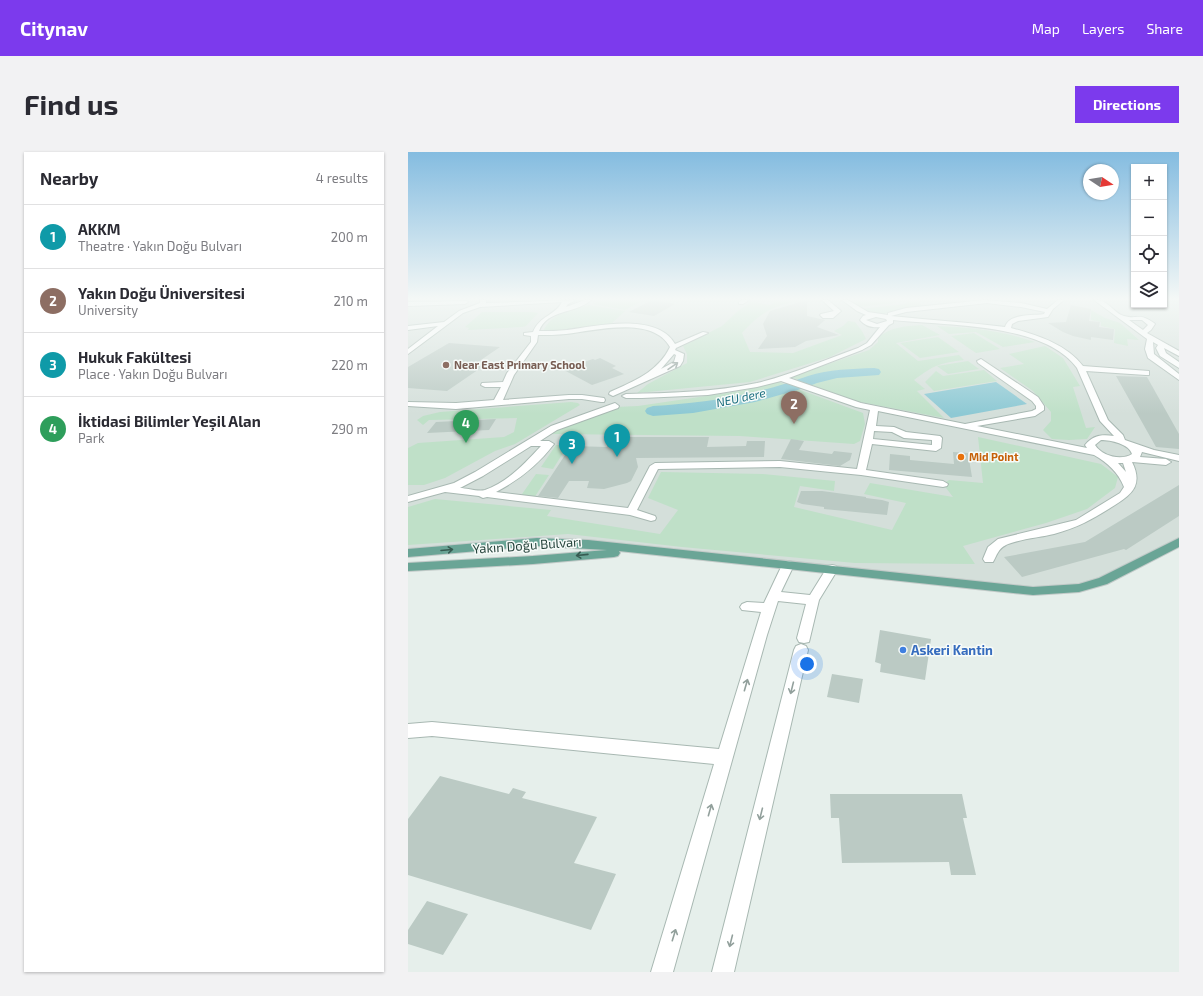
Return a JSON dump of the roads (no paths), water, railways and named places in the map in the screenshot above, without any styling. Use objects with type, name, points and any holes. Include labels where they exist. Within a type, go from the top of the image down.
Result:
[{"type":"main road","points":[[408,553],[537,542],[588,544],[1033,591],[1079,588],[1104,580],[1179,542]]},
{"type":"main road","name":"Yakın Doğu Bulvarı","points":[[408,566],[533,560],[588,554],[649,551]]},
{"type":"street","points":[[408,352],[426,338]]},
{"type":"street","points":[[497,402],[515,367],[526,352],[537,342],[536,338]]},
{"type":"street","points":[[467,480],[408,492],[410,495],[408,498],[444,489],[467,480],[574,415],[600,401],[604,397],[677,364],[680,354],[673,349],[672,343],[666,338]]},
{"type":"street","points":[[651,375],[673,349],[694,338]]},
{"type":"street","points":[[408,404],[436,406],[497,402],[545,398],[589,392],[626,396],[668,395],[736,389],[781,378],[860,349],[869,344],[873,338]]},
{"type":"street","points":[[1037,338],[1057,347],[1071,357],[1081,368],[1104,422],[1120,437],[1121,440]]},
{"type":"street","points":[[1179,354],[1151,339],[1148,343],[1151,356],[1179,378]]},
{"type":"street","points":[[1161,344],[1160,348],[1163,354],[1179,366]]},
{"type":"street","points":[[526,352],[535,351]]},
{"type":"street","points":[[961,426],[1035,413],[1040,410],[1040,406],[1036,400],[981,361]]},
{"type":"street","points":[[1081,368],[1146,373]]},
{"type":"street","points":[[781,378],[859,406],[867,412],[875,411],[907,414],[1129,460],[1179,462]]},
{"type":"street","points":[[554,428],[618,405],[627,400],[626,396],[640,382]]},
{"type":"street","points":[[485,385],[505,384]]},
{"type":"street","points":[[545,398],[582,397],[600,401],[606,406],[668,395]]},
{"type":"street","points":[[861,472],[875,411]]},
{"type":"street","points":[[1104,422],[1102,430],[1090,445],[1092,450],[1115,466],[1126,478],[1130,489]]},
{"type":"street","points":[[869,442],[936,448],[937,438],[904,435],[894,430],[872,428]]},
{"type":"street","points":[[1055,445],[1088,445],[1094,440],[1111,438],[1121,440],[1132,446],[1152,452],[1179,458]]},
{"type":"street","points":[[483,495],[511,480],[525,469],[549,444],[528,443]]},
{"type":"street","points":[[1129,460],[1137,455],[1137,451],[1132,446]]},
{"type":"street","points":[[989,559],[992,550],[1002,542],[1054,530],[1080,522],[1124,495],[1130,489],[1133,478],[1129,460]]},
{"type":"street","points":[[631,512],[655,466],[780,464],[861,472],[943,484]]},
{"type":"street","points":[[444,489],[631,512],[651,518]]},
{"type":"street","points":[[662,972],[771,602],[788,565]]},
{"type":"street","points":[[723,972],[813,600],[832,569]]},
{"type":"street","points":[[747,608],[771,602],[813,600]]},
{"type":"street","points":[[408,731],[432,729],[725,757]]},
{"type":"water","points":[[996,382],[1027,404],[951,418],[924,394]]},
{"type":"waterway","name":"NEU dere","points":[[653,411],[693,408],[755,397],[796,386],[813,379],[837,374],[874,372]]},
{"type":"place","name":"Near East Primary School","points":[[446,365]]},
{"type":"place","name":"Yakın Doğu Üniversitesi","points":[[794,424]]},
{"type":"place","name":"İktidasi Bilimler Yeşil Alan","points":[[466,443]]},
{"type":"place","name":"AKKM","points":[[617,457]]},
{"type":"place","name":"Mid Point","points":[[961,457]]},
{"type":"place","name":"Hukuk Fakültesi","points":[[572,464]]},
{"type":"place","name":"Askeri Kantin","points":[[903,650]]}]
